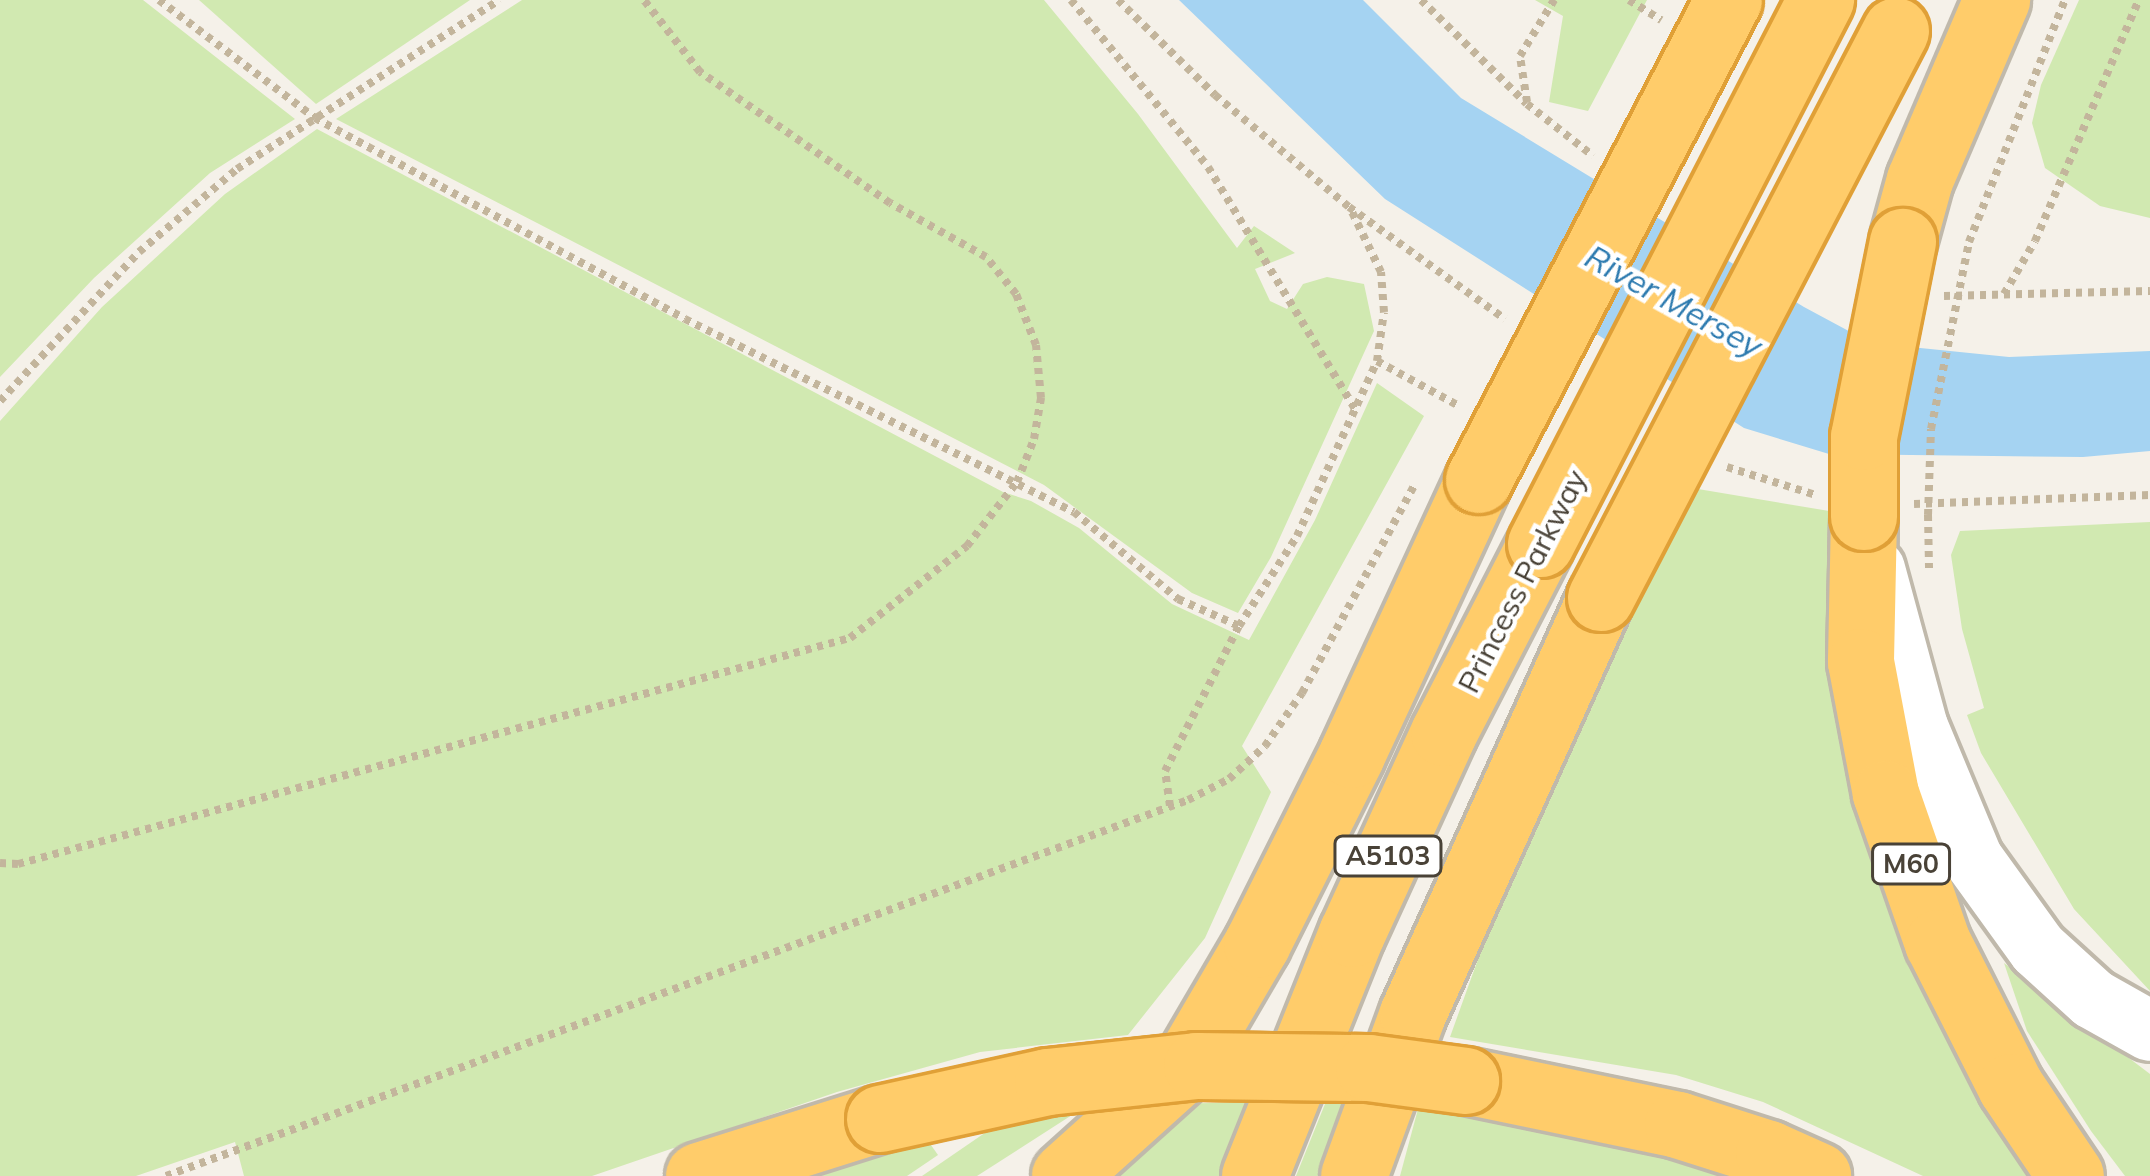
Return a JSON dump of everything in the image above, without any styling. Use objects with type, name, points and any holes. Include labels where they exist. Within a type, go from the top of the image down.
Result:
[{"type":"highway","points":[[1065,1176],[1185,1069],[1257,945],[1352,755],[1450,457],[1729,0]]},
{"type":"highway","name":"Princess Parkway","points":[[1254,1171],[1361,914],[1444,733],[1821,0]]},
{"type":"highway","points":[[1864,518],[1864,437],[1903,242],[1920,179],[1997,0]]},
{"type":"highway","name":"A5103","points":[[1354,1176],[1413,1014],[1601,598],[1904,15]]},
{"type":"highway","name":"M60","points":[[1864,518],[1861,662],[1886,794],[1938,943],[2011,1088],[2071,1176]]},
{"type":"highway","points":[[699,1176],[880,1119],[1048,1082],[1197,1066],[1369,1069],[1466,1081],[1678,1125],[1769,1154],[1818,1176]]},
{"type":"lane","points":[[1864,518],[1890,634],[1918,727],[1973,859],[2038,949],[2092,999],[2150,1031]]},
{"type":"path","points":[[159,0],[314,118],[685,319],[1074,512],[1178,598],[1239,626]]},
{"type":"path","points":[[0,401],[140,252],[237,170],[499,0]]},
{"type":"path","points":[[0,863],[18,864],[850,638],[967,546],[1017,482],[1034,439],[1041,398],[1036,345],[1016,294],[986,257],[890,203],[700,72],[644,0]]},
{"type":"path","points":[[1071,0],[1208,167],[1355,409]]},
{"type":"path","points":[[1118,0],[1215,95],[1349,207],[1381,272],[1384,311],[1377,361],[1298,536],[1239,626],[1165,771],[1170,806]]},
{"type":"path","points":[[1421,0],[1527,104],[1520,56],[1554,0]]},
{"type":"path","points":[[1629,0],[1661,20]]},
{"type":"path","points":[[1928,515],[1931,429],[1969,242],[2065,0]]},
{"type":"path","points":[[2139,0],[2035,241],[2004,295],[2150,291]]},
{"type":"path","points":[[1377,361],[1457,405]]},
{"type":"path","points":[[166,1176],[1170,806],[1229,779],[1265,746],[1302,693],[1450,457],[1457,405],[1464,392]]},
{"type":"path","points":[[2082,498],[2150,495]]},
{"type":"green space","points":[[0,0],[143,0],[295,119],[210,173],[94,278],[0,377]]},
{"type":"green space","points":[[199,0],[470,0],[316,104]]},
{"type":"green space","points":[[522,0],[1044,0],[1138,114],[1237,248],[1254,226],[1295,253],[1255,269],[1270,301],[1287,309],[1303,284],[1327,277],[1364,284],[1374,331],[1271,557],[1238,613],[1192,593],[1044,485],[336,119]]},
{"type":"green space","points":[[1535,0],[1647,0],[1588,111],[1549,102],[1563,16]]},
{"type":"green space","points":[[2079,0],[2150,0],[2150,218],[2100,206],[2045,168],[2032,123],[2041,85]]},
{"type":"green space","points":[[317,129],[1003,492],[1031,501],[1079,528],[1172,604],[1249,640],[1315,520],[1377,383],[1424,416],[1242,746],[1271,792],[1205,938],[1128,1035],[980,1052],[837,1092],[592,1176],[244,1176],[235,1142],[136,1176],[0,1176],[0,421],[102,307],[225,194]]},
{"type":"green space","points":[[1692,488],[1841,513],[1838,597],[2052,1176],[1923,1176],[1763,1102],[1676,1075],[1450,1037],[1540,787]]},
{"type":"green space","points":[[2150,522],[2150,991],[2074,909],[1981,753],[1967,715],[1984,708],[1962,629],[1951,555],[1960,531]]},
{"type":"green space","points":[[2004,963],[2150,1074],[2150,1176],[2125,1176],[2091,1131],[2027,1031]]},
{"type":"green space","points":[[1327,1099],[1354,1101],[1323,1176],[1296,1176]]},
{"type":"green space","points":[[1253,1102],[1219,1176],[1094,1176],[1168,1104]]},
{"type":"green space","points":[[1418,1109],[1602,1136],[1746,1176],[1400,1176]]},
{"type":"green space","points":[[1072,1115],[977,1176],[922,1176],[992,1128]]},
{"type":"green space","points":[[926,1138],[938,1155],[907,1176],[795,1176]]},
{"type":"water","name":"River Mersey","points":[[1179,0],[1363,0],[1461,98],[1871,343],[2009,357],[2150,351],[2150,451],[2083,457],[1829,454],[1744,428],[1385,199]]}]
